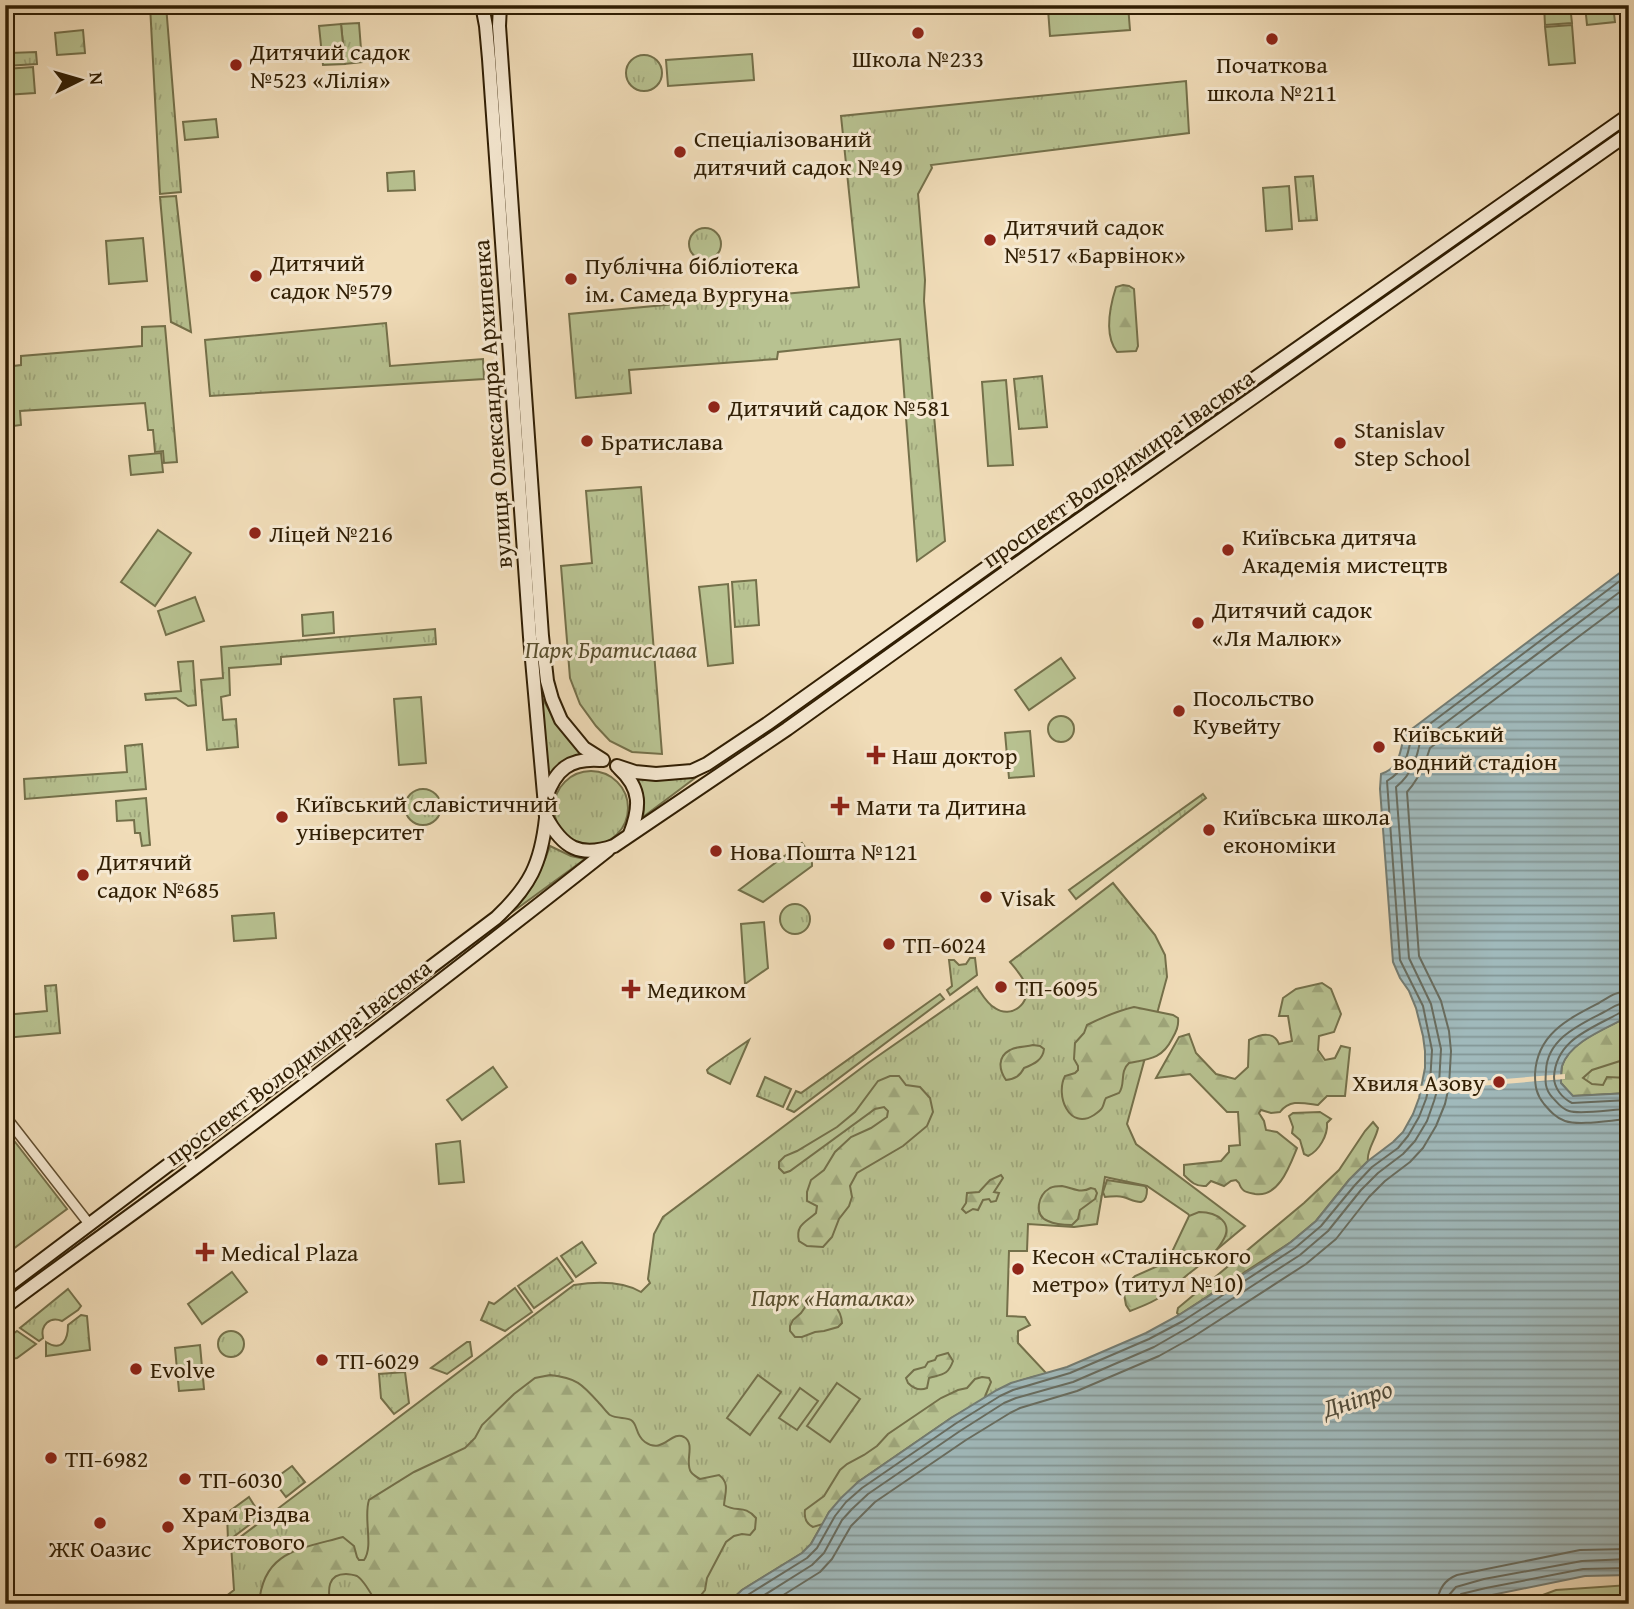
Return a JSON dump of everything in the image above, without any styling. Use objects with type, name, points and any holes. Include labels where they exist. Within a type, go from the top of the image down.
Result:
[{"type":"main road","name":"вулиця Олександра Архипенка","points":[[482,5],[489,59],[544,801]]},
{"type":"main road","name":"вулиця Олександра Архипенка","points":[[500,5],[499,26],[509,170],[547,681],[562,720],[584,748],[603,760]]},
{"type":"main road","name":"проспект Володимира Івасюка","points":[[617,766],[635,772],[656,774],[692,771],[707,764],[1629,116]]},
{"type":"main road","name":"проспект Володимира Івасюка","points":[[630,834],[787,729],[1629,133]]},
{"type":"main road","points":[[1054,520],[1061,533]]},
{"type":"main road","points":[[586,759],[603,760],[617,766],[628,776],[635,789],[638,804],[636,819],[630,834],[614,846],[586,852],[573,848],[552,830],[546,817],[544,801],[551,783],[560,771],[572,763],[586,759]]},
{"type":"main road","name":"проспект Володимира Івасюка","points":[[5,1288],[496,918],[513,903],[538,862],[546,817]]},
{"type":"main road","name":"проспект Володимира Івасюка","points":[[5,1307],[199,1164],[614,846]]},
{"type":"main road","points":[[188,1150],[199,1164]]},
{"type":"street","points":[[5,1116],[90,1225]]},
{"type":"green space","points":[[5,5],[10,53],[36,52],[37,64],[5,66]]},
{"type":"green space","points":[[150,5],[166,5],[181,192],[160,194]]},
{"type":"green space","points":[[1128,5],[1130,30],[1050,36],[1048,9]]},
{"type":"green space","points":[[1544,5],[1570,5],[1572,23],[1545,25]]},
{"type":"green space","points":[[1585,5],[1613,5],[1615,22],[1587,25]]},
{"type":"green space","points":[[359,23],[362,62],[345,64],[341,24]]},
{"type":"green space","points":[[341,24],[345,64],[323,65],[319,26]]},
{"type":"green space","points":[[1572,25],[1575,63],[1549,65],[1545,27]]},
{"type":"green space","points":[[83,30],[85,53],[57,55],[55,33]]},
{"type":"green space","points":[[752,54],[754,80],[668,86],[666,60]]},
{"type":"green space","points":[[644,55],[657,60],[662,73],[657,86],[644,91],[631,86],[626,73],[631,60]]},
{"type":"green space","points":[[33,67],[35,93],[5,95],[5,69]]},
{"type":"green space","points":[[1186,81],[1189,133],[931,165],[932,168],[918,194],[925,280],[924,301],[945,541],[917,561],[900,339],[778,352],[777,359],[629,370],[631,393],[576,398],[569,314],[859,287],[841,116]]},
{"type":"green space","points":[[216,119],[218,137],[185,140],[183,122]]},
{"type":"green space","points":[[414,171],[415,190],[388,191],[387,173]]},
{"type":"green space","points":[[1313,176],[1317,220],[1299,221],[1295,177]]},
{"type":"green space","points":[[1289,186],[1292,229],[1266,231],[1263,188]]},
{"type":"green space","points":[[176,196],[191,332],[171,322],[160,197]]},
{"type":"green space","points":[[705,228],[716,233],[721,244],[716,255],[705,260],[694,255],[689,244],[694,233]]},
{"type":"green space","points":[[143,238],[147,281],[109,284],[106,241]]},
{"type":"green space","points":[[1123,285],[1134,289],[1138,346],[1136,351],[1117,352],[1109,329],[1109,320],[1116,287]]},
{"type":"green space","points":[[386,323],[390,366],[483,359],[484,379],[210,396],[205,340]]},
{"type":"green space","points":[[165,326],[177,462],[164,463],[163,451],[155,452],[153,430],[148,430],[145,403],[20,411],[21,425],[5,427],[5,367],[21,365],[21,356],[142,346],[142,327]]},
{"type":"green space","points":[[1042,376],[1047,427],[1019,429],[1014,379]]},
{"type":"green space","points":[[1006,380],[1013,465],[988,466],[982,382]]},
{"type":"green space","points":[[161,453],[163,472],[131,475],[129,456]]},
{"type":"green space","name":"Парк Братислава","points":[[641,487],[662,754],[632,752],[610,741],[580,704],[570,678],[561,566],[592,563],[586,491]]},
{"type":"green space","points":[[158,530],[191,553],[155,606],[121,582]]},
{"type":"green space","points":[[756,580],[759,625],[735,627],[732,582]]},
{"type":"green space","points":[[728,584],[733,663],[708,666],[699,587]]},
{"type":"green space","points":[[195,597],[204,621],[166,635],[158,611]]},
{"type":"green space","points":[[333,612],[334,633],[303,636],[302,615]]},
{"type":"green space","points":[[435,629],[436,644],[281,657],[281,664],[229,668],[230,695],[221,697],[223,720],[236,719],[238,747],[207,750],[201,680],[223,678],[221,647]]},
{"type":"green space","points":[[1061,658],[1075,678],[1029,710],[1015,690]]},
{"type":"green space","points":[[193,661],[196,705],[188,706],[176,698],[146,700],[145,694],[181,691],[178,662]]},
{"type":"green space","points":[[421,697],[426,763],[399,765],[394,699]]},
{"type":"green space","points":[[542,698],[565,735],[583,755],[563,763],[547,777]]},
{"type":"green space","points":[[1061,716],[1070,720],[1074,729],[1070,738],[1061,742],[1052,738],[1048,729],[1052,720]]},
{"type":"green space","points":[[1030,731],[1034,776],[1009,778],[1005,733]]},
{"type":"green space","points":[[142,744],[146,789],[25,799],[24,779],[127,772],[125,746]]},
{"type":"green space","points":[[591,771],[612,777],[622,787],[628,808],[622,829],[612,839],[591,845],[570,839],[560,829],[554,808],[560,787],[570,777]]},
{"type":"green space","points":[[699,775],[643,817],[643,797],[636,779],[668,780]]},
{"type":"green space","points":[[423,789],[436,794],[441,807],[436,820],[423,825],[410,820],[405,807],[410,794]]},
{"type":"green space","points":[[1203,794],[1206,798],[1076,899],[1069,890]]},
{"type":"green space","points":[[146,798],[150,845],[142,846],[140,833],[135,833],[134,820],[117,821],[116,801]]},
{"type":"green space","points":[[802,843],[812,856],[812,866],[763,902],[739,890]]},
{"type":"green space","points":[[550,846],[585,859],[511,913],[535,882]]},
{"type":"green space","name":"Парк «Наталка»","points":[[1113,883],[1155,935],[1165,955],[1167,977],[1127,1124],[1136,1144],[1245,1226],[1215,1251],[1188,1214],[1147,1186],[1105,1177],[1097,1224],[1074,1227],[1028,1224],[1027,1251],[1009,1251],[1007,1316],[1025,1317],[1030,1325],[1018,1331],[1018,1343],[1047,1374],[1014,1383],[984,1399],[829,1512],[811,1544],[802,1553],[742,1590],[727,1604],[216,1604],[234,1590],[231,1544],[574,1285],[617,1284],[641,1292],[650,1283],[648,1279],[654,1234],[663,1217],[868,1063],[977,987],[987,1001],[1001,1011],[1013,1011],[1023,1004],[1026,985],[1010,962]]},
{"type":"green space","points":[[795,904],[805,909],[810,919],[805,929],[795,934],[785,929],[780,919],[785,909]]},
{"type":"green space","points":[[274,913],[276,938],[234,941],[232,916]]},
{"type":"green space","points":[[764,922],[768,968],[745,984],[741,924]]},
{"type":"green space","points":[[970,958],[975,958],[977,975],[950,995],[947,990],[952,986],[949,960],[954,960],[959,965],[966,964]]},
{"type":"green space","points":[[1322,983],[1331,989],[1341,1014],[1334,1032],[1319,1036],[1318,1050],[1325,1060],[1335,1058],[1341,1046],[1350,1048],[1345,1096],[1327,1096],[1318,1105],[1292,1104],[1280,1112],[1261,1110],[1259,1113],[1266,1130],[1277,1132],[1297,1148],[1282,1179],[1271,1191],[1263,1194],[1247,1192],[1236,1180],[1224,1186],[1211,1181],[1206,1186],[1194,1184],[1184,1175],[1184,1165],[1221,1161],[1229,1152],[1229,1146],[1240,1145],[1238,1112],[1227,1112],[1190,1074],[1156,1078],[1179,1037],[1189,1034],[1196,1053],[1216,1074],[1235,1079],[1248,1067],[1249,1040],[1270,1035],[1279,1044],[1292,1041],[1288,1016],[1279,1016],[1283,998],[1296,989]]},
{"type":"green space","points":[[56,985],[60,1033],[5,1038],[5,1015],[47,1011],[45,986]]},
{"type":"green space","points":[[940,994],[944,999],[794,1112],[787,1109],[796,1091],[801,1093]]},
{"type":"green space","points":[[1134,1007],[1178,1018],[1178,1026],[1168,1046],[1149,1059],[1129,1063],[1124,1070],[1119,1093],[1106,1098],[1103,1107],[1094,1115],[1085,1119],[1071,1115],[1063,1101],[1062,1084],[1065,1076],[1078,1070],[1074,1059],[1075,1043],[1087,1025]]},
{"type":"green space","points":[[1629,1016],[1629,1093],[1601,1094],[1562,1067],[1615,1024]]},
{"type":"green space","points":[[1629,1016],[1629,1055],[1620,1061],[1592,1070],[1583,1078],[1592,1084],[1603,1085],[1607,1077],[1629,1078],[1629,1093],[1572,1096],[1561,1083],[1562,1066],[1566,1057],[1590,1036]]},
{"type":"green space","points":[[749,1040],[730,1084],[708,1073],[710,1067]]},
{"type":"green space","points":[[1033,1045],[1044,1049],[1040,1059],[1024,1068],[1017,1077],[1006,1080],[1001,1068],[1003,1056],[1013,1049]]},
{"type":"green space","points":[[493,1067],[507,1087],[462,1120],[447,1100]]},
{"type":"green space","points":[[899,1076],[906,1085],[920,1087],[930,1098],[933,1112],[927,1126],[903,1146],[857,1173],[850,1186],[852,1197],[849,1206],[839,1219],[832,1237],[823,1247],[807,1246],[799,1241],[798,1236],[802,1224],[816,1213],[817,1206],[807,1201],[811,1180],[824,1170],[835,1152],[851,1137],[887,1117],[888,1111],[884,1107],[875,1109],[790,1171],[784,1173],[779,1168],[779,1162],[837,1127],[855,1112],[878,1081]]},
{"type":"green space","points":[[765,1077],[791,1089],[783,1107],[757,1096]]},
{"type":"green space","points":[[1320,1112],[1331,1119],[1327,1123],[1322,1142],[1308,1156],[1304,1154],[1300,1140],[1292,1133],[1289,1116],[1293,1113]]},
{"type":"green space","points":[[1373,1122],[1378,1128],[1368,1153],[1368,1161],[1316,1221],[1291,1242],[1179,1315],[1177,1313],[1178,1308],[1304,1203],[1339,1170]]},
{"type":"green space","points":[[5,1129],[67,1209],[5,1255]]},
{"type":"green space","points":[[460,1141],[464,1182],[439,1184],[436,1144]]},
{"type":"green space","points":[[1001,1175],[1003,1178],[994,1192],[999,1193],[996,1201],[983,1200],[978,1210],[973,1209],[966,1213],[962,1209],[967,1193],[979,1192],[990,1180]]},
{"type":"green space","points":[[1107,1180],[1145,1186],[1145,1200],[1139,1202],[1121,1196],[1105,1197],[1103,1192]]},
{"type":"green space","points":[[1062,1186],[1080,1191],[1091,1188],[1097,1193],[1095,1199],[1080,1210],[1078,1219],[1072,1225],[1048,1221],[1040,1214],[1040,1200],[1046,1191]]},
{"type":"green space","points":[[1199,1212],[1218,1216],[1225,1224],[1225,1235],[1219,1247],[1163,1295],[1130,1311],[1124,1294],[1126,1285],[1135,1276],[1158,1266],[1172,1252],[1189,1216]]},
{"type":"green space","points":[[582,1242],[596,1263],[576,1277],[561,1256]]},
{"type":"green space","points":[[557,1258],[573,1281],[534,1308],[518,1286]]},
{"type":"green space","points":[[232,1272],[247,1292],[202,1324],[188,1304]]},
{"type":"green space","points":[[515,1288],[532,1312],[505,1331],[481,1320],[489,1302],[494,1304]]},
{"type":"green space","points":[[68,1289],[81,1306],[78,1310],[62,1321],[47,1323],[43,1329],[43,1338],[39,1341],[20,1328]]},
{"type":"green space","points":[[817,1297],[834,1305],[840,1313],[842,1323],[838,1327],[795,1337],[790,1331],[793,1320],[810,1300]]},
{"type":"green space","points":[[81,1315],[87,1316],[90,1350],[46,1356],[46,1342],[56,1346],[63,1343],[68,1325]]},
{"type":"green space","points":[[17,1331],[36,1344],[17,1358],[5,1360],[5,1340]]},
{"type":"green space","points":[[231,1331],[240,1335],[244,1344],[240,1353],[231,1357],[222,1353],[218,1344],[222,1335]]},
{"type":"green space","points":[[470,1342],[472,1356],[447,1374],[431,1368]]},
{"type":"green space","points":[[200,1345],[204,1389],[179,1391],[175,1348]]},
{"type":"green space","points":[[948,1353],[953,1361],[949,1369],[929,1378],[927,1388],[917,1388],[908,1383],[906,1378],[914,1370],[925,1367],[937,1356]]},
{"type":"green space","points":[[405,1372],[409,1403],[394,1414],[381,1398],[379,1374]]},
{"type":"green space","points":[[550,1375],[578,1383],[610,1415],[633,1422],[642,1439],[651,1445],[657,1446],[675,1437],[684,1437],[689,1444],[689,1468],[692,1473],[700,1479],[719,1475],[726,1485],[724,1505],[748,1511],[756,1518],[755,1529],[750,1535],[734,1536],[726,1542],[707,1578],[705,1590],[694,1604],[377,1604],[360,1578],[346,1574],[332,1580],[329,1588],[330,1604],[259,1604],[262,1586],[268,1573],[286,1555],[299,1549],[343,1537],[354,1546],[359,1560],[364,1560],[368,1547],[369,1500],[414,1472],[465,1448],[482,1425],[514,1394],[535,1378]]},
{"type":"green space","points":[[758,1375],[781,1392],[750,1435],[727,1418]]},
{"type":"green space","points":[[989,1378],[991,1382],[984,1399],[951,1418],[858,1482],[829,1512],[823,1524],[813,1527],[808,1524],[805,1510],[824,1496],[840,1470],[847,1464],[877,1446],[888,1434],[941,1398],[967,1388],[975,1379]]},
{"type":"green space","points":[[837,1383],[860,1399],[830,1442],[807,1426]]},
{"type":"green space","points":[[800,1388],[818,1401],[797,1430],[779,1418]]},
{"type":"green space","points":[[292,1466],[305,1482],[286,1497],[273,1480]]},
{"type":"green space","points":[[249,1497],[261,1516],[228,1541],[227,1513]]},
{"type":"green space","points":[[1629,1585],[1629,1604],[1519,1604],[1556,1590]]},
{"type":"water","name":"Дніпро","points":[[1629,566],[1629,1016],[1573,1049],[1562,1066],[1561,1083],[1573,1096],[1629,1093],[1629,1575],[1585,1576],[1448,1604],[727,1604],[742,1590],[802,1553],[811,1544],[829,1512],[858,1482],[951,1418],[1011,1383],[1067,1367],[1146,1333],[1267,1259],[1316,1221],[1349,1180],[1403,1132],[1419,1098],[1425,1068],[1425,1051],[1416,1008],[1393,962],[1381,774],[1396,763],[1405,734]]},
{"type":"pier","name":"Хвиля Азову","points":[[1565,1074],[1565,1079],[1417,1091],[1419,1086]]},
{"type":"place","name":"Школа №233","points":[[918,33]]},
{"type":"place","name":"Початкова школа №211","points":[[1272,39]]},
{"type":"place","name":"Дитячий садок №523 «Лілія»","points":[[236,65]]},
{"type":"place","name":"Спеціалізований дитячий садок №49","points":[[680,152]]},
{"type":"place","name":"Дитячий садок №517 «Барвінок»","points":[[990,240]]},
{"type":"place","name":"Дитячий садок №579","points":[[256,276]]},
{"type":"place","name":"Публічна бібліотека ім. Самеда Вургуна","points":[[571,279]]},
{"type":"place","name":"Дитячий садок №581","points":[[714,407]]},
{"type":"place","name":"Братислава","points":[[587,441]]},
{"type":"place","name":"Stanislav Step School","points":[[1340,443]]},
{"type":"place","name":"Ліцей №216","points":[[255,533]]},
{"type":"place","name":"Київська дитяча Академія мистецтв","points":[[1228,550]]},
{"type":"place","name":"Дитячий садок «Ля Малюк»","points":[[1198,623]]},
{"type":"place","name":"Посольство Кувейту","points":[[1179,711]]},
{"type":"place","name":"Київський водний стадіон","points":[[1379,747]]},
{"type":"place","name":"Наш доктор","points":[[876,755]]},
{"type":"place","name":"Мати та Дитина","points":[[840,806]]},
{"type":"place","name":"Київський славістичний університет","points":[[282,817]]},
{"type":"place","name":"Київська школа економіки","points":[[1209,830]]},
{"type":"place","name":"Нова Пошта №121","points":[[716,851]]},
{"type":"place","name":"Дитячий садок №685","points":[[83,875]]},
{"type":"place","name":"Visak","points":[[986,897]]},
{"type":"place","name":"ТП-6024","points":[[889,944]]},
{"type":"place","name":"ТП-6095","points":[[1001,987]]},
{"type":"place","name":"Медиком","points":[[631,989]]},
{"type":"place","name":"Хвиля Азову","points":[[1499,1082]]},
{"type":"place","name":"Medical Plaza","points":[[205,1252]]},
{"type":"place","name":"Кесон «Сталінського метро» (титул №10)","points":[[1018,1269]]},
{"type":"place","name":"ТП-6029","points":[[322,1360]]},
{"type":"place","name":"Evolve","points":[[136,1369]]},
{"type":"place","name":"ТП-6982","points":[[51,1458]]},
{"type":"place","name":"ТП-6030","points":[[185,1479]]},
{"type":"place","name":"ЖК Оазис","points":[[100,1523]]},
{"type":"place","name":"Храм Різдва Христового","points":[[168,1527]]}]
